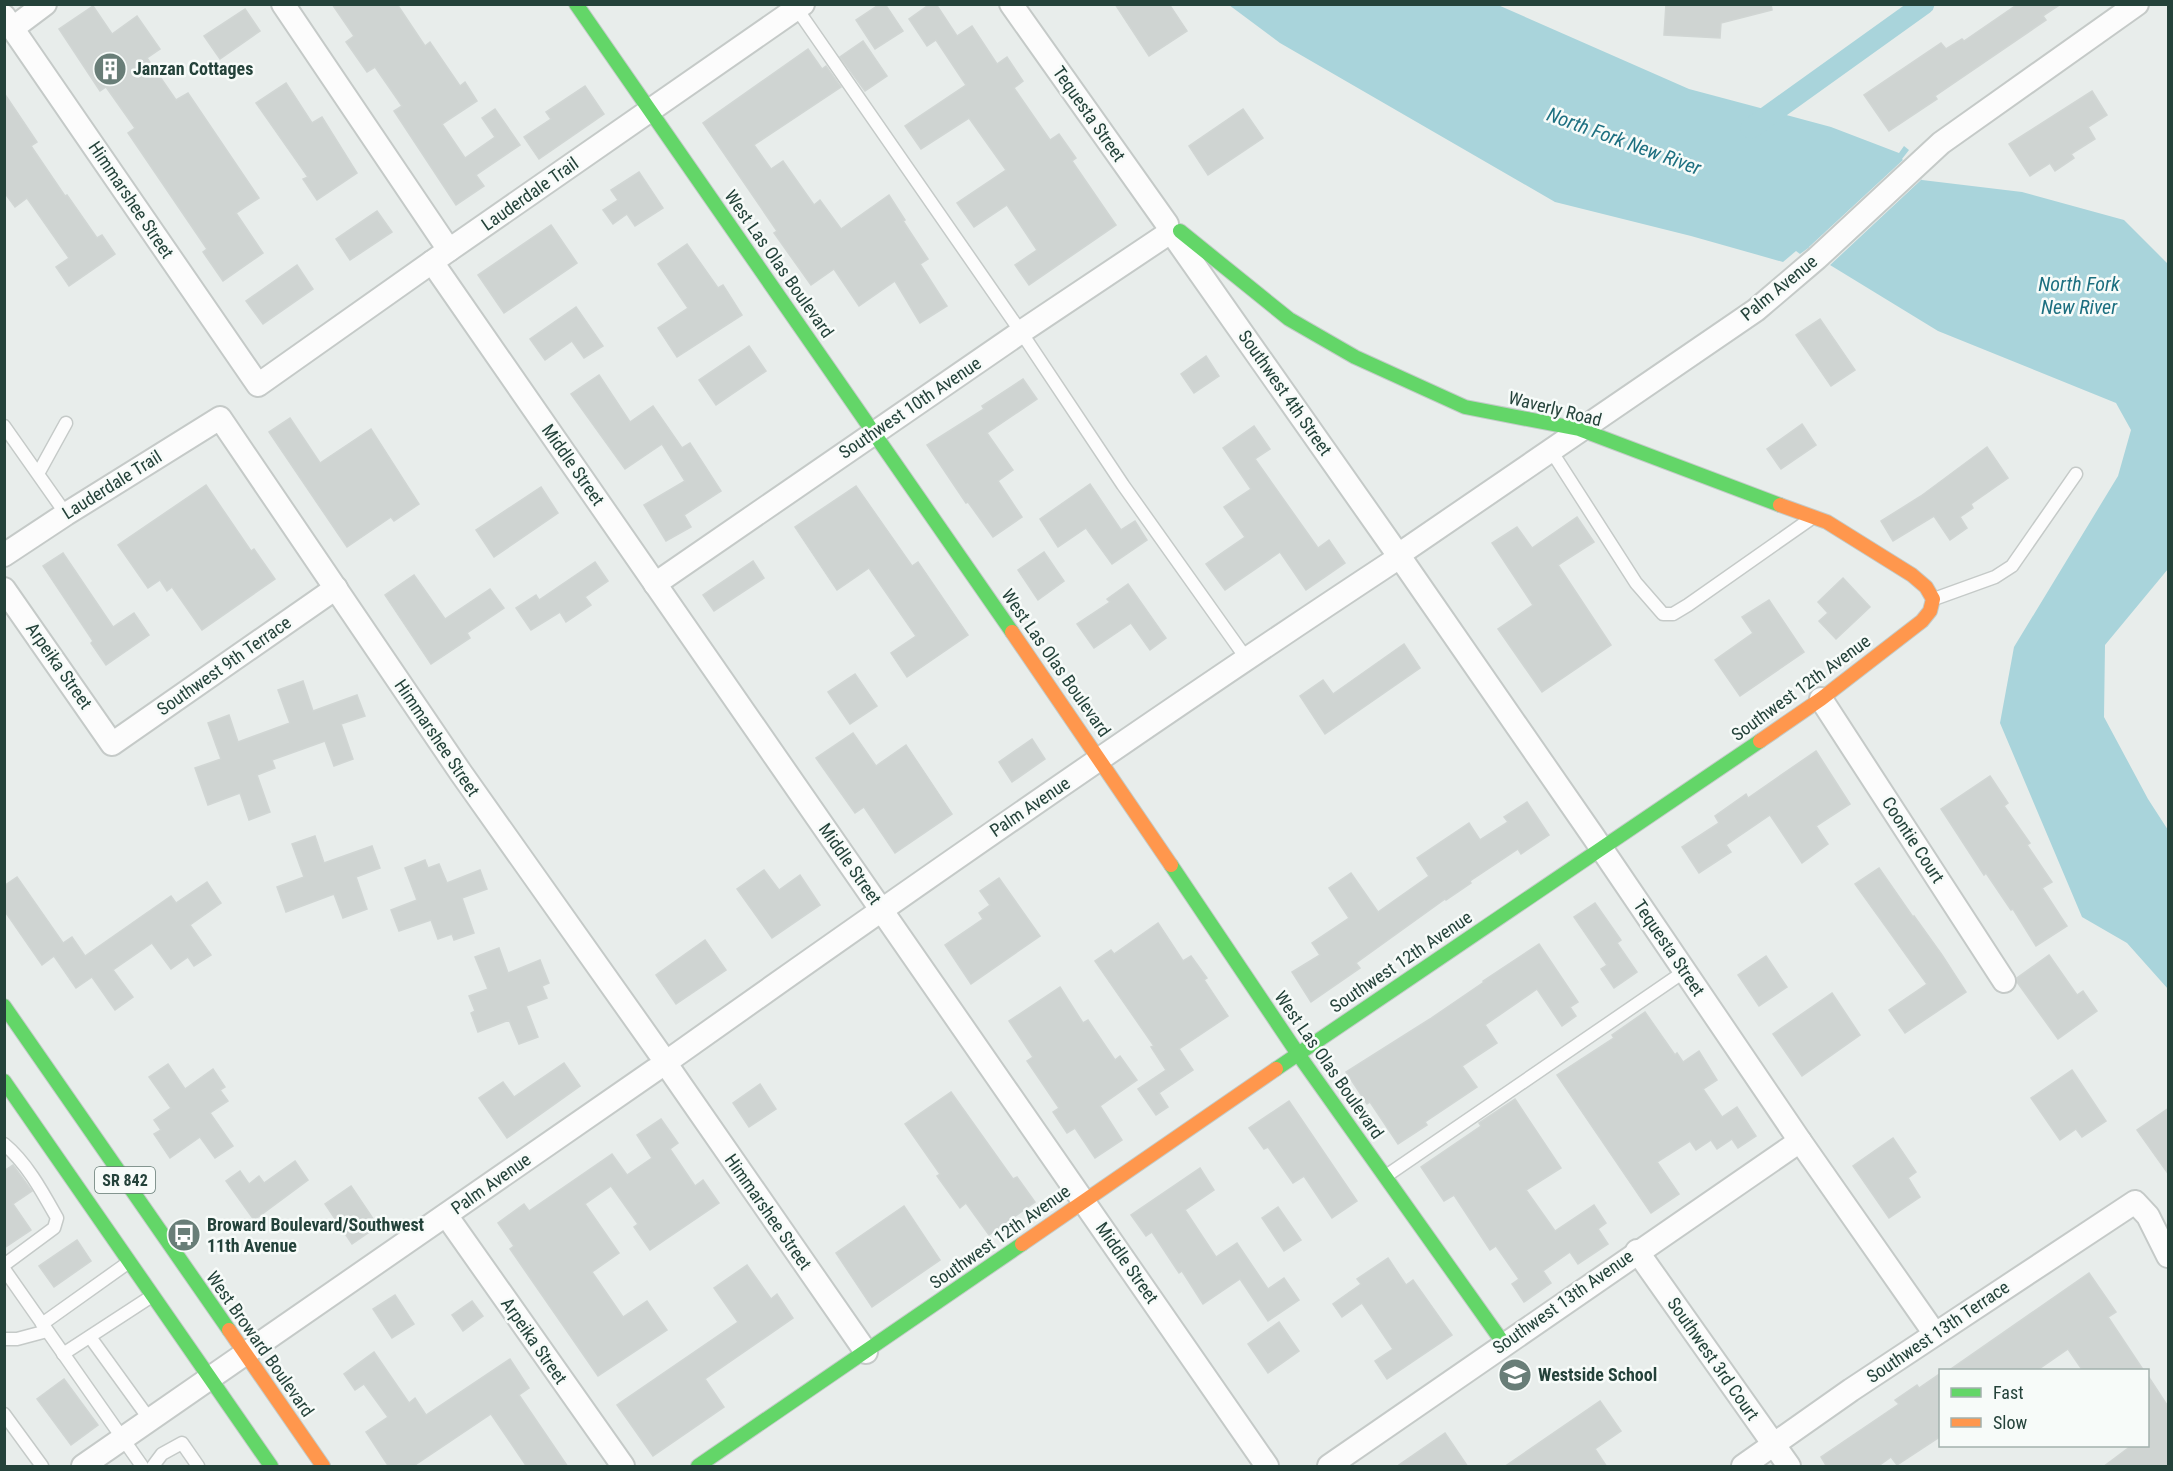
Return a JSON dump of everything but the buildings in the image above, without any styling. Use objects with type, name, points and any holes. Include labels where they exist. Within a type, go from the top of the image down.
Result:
[{"type":"street","points":[[9,22],[45,4]]},
{"type":"street","name":"Middle Street","points":[[283,4],[440,256],[655,584],[1267,1467]]},
{"type":"street","name":"West Las Olas Boulevard","points":[[576,4],[1100,759],[1298,1054],[1504,1344]]},
{"type":"street","name":"Tequesta Street","points":[[1011,4],[1172,232]]},
{"type":"street","name":"Palm Avenue","points":[[83,1467],[881,910],[1246,658],[1399,556],[1579,429],[1756,310],[1817,258],[1941,142],[2137,4]]},
{"type":"street","name":"Lauderdale Trail","points":[[258,385],[649,110],[800,7]]},
{"type":"street","name":"Himmarshee Street","points":[[9,22],[258,385]]},
{"type":"street","name":"Southwest 10th Avenue","points":[[655,584],[1021,332],[1172,232]]},
{"type":"street","name":"Waverly Road","points":[[1172,232],[1289,319],[1356,357],[1465,407],[1579,429],[1813,517],[1842,530],[1912,575],[1926,587],[1933,599]]},
{"type":"street","name":"Southwest 4th Street","points":[[1172,232],[1399,556]]},
{"type":"street","name":"Himmarshee Street","points":[[220,418],[461,773],[866,1352]]},
{"type":"street","name":"Lauderdale Trail","points":[[4,555],[66,513],[220,418]]},
{"type":"street","name":"Tequesta Street","points":[[1399,556],[1935,1334]]},
{"type":"street","name":"Southwest 9th Terrace","points":[[112,744],[336,588]]},
{"type":"street","name":"Arpeika Street","points":[[4,589],[112,744]]},
{"type":"street","name":"Southwest 12th Avenue","points":[[698,1467],[1298,1054],[1821,699],[1922,621],[1930,611],[1933,599]]},
{"type":"street","name":"Coontie Court","points":[[1821,699],[2004,981]]},
{"type":"street","name":"West Broward Boulevard","points":[[4,1006],[323,1467]]},
{"type":"street","name":"SR 842","points":[[4,1081],[271,1467]]},
{"type":"street","name":"Southwest 13th Avenue","points":[[1329,1467],[1637,1251],[1800,1141]]},
{"type":"street","name":"Southwest 13th Terrace","points":[[1743,1467],[1935,1334],[2136,1202],[2148,1216],[2169,1257]]},
{"type":"street","name":"Arpeika Street","points":[[446,1215],[623,1467]]},
{"type":"street","name":"Southwest 3rd Court","points":[[1637,1251],[1789,1467]]},
{"type":"lane","points":[[800,7],[1123,485],[1246,658]]},
{"type":"lane","points":[[39,472],[66,423]]},
{"type":"lane","points":[[4,426],[39,472],[66,513]]},
{"type":"lane","points":[[1550,449],[1636,583],[1663,614],[1673,614],[1688,605],[1813,517]]},
{"type":"lane","points":[[1933,599],[1995,577],[2012,566],[2076,474]]},
{"type":"lane","points":[[1385,1176],[1685,971]]},
{"type":"lane","points":[[4,1144],[13,1151],[57,1218],[54,1228],[4,1267],[142,1467]]},
{"type":"lane","points":[[4,1339],[17,1340],[44,1327],[129,1262]]},
{"type":"lane","points":[[63,1354],[153,1296]]},
{"type":"lane","points":[[90,1337],[150,1420]]},
{"type":"lane","points":[[4,1414],[42,1467]]},
{"type":"lane","points":[[153,1467],[162,1454],[182,1443],[198,1467]]},
{"type":"water","name":"North Fork New River","points":[[1229,5],[1498,5],[1689,89],[1831,127],[1899,153],[1904,146],[1909,150],[1902,159],[1922,180],[2022,192],[2124,220],[2168,264],[2168,569],[2105,645],[2104,717],[2148,799],[2168,830],[2168,989],[2127,943],[2082,917],[2000,723],[2014,647],[2118,476],[2131,430],[2116,403],[1938,331],[1830,265],[1811,246],[1800,254],[1796,251],[1783,262],[1555,202],[1280,43]]},
{"type":"pier","points":[[1904,159],[1922,179],[1828,267],[1809,247]]},
{"type":"waterway","points":[[1751,128],[1924,4]]},
{"type":"traffic: fast","points":[[576,4],[1012,632]]},
{"type":"traffic: fast","points":[[1180,231],[1289,319],[1355,357],[1465,407],[1579,429],[1780,505]]},
{"type":"traffic: fast","points":[[1276,1069],[1760,741]]},
{"type":"traffic: fast","points":[[1171,865],[1298,1054],[1504,1344]]},
{"type":"traffic: fast","points":[[4,1006],[229,1330]]},
{"type":"traffic: fast","points":[[4,1081],[271,1466]]},
{"type":"traffic: fast","points":[[698,1466],[1022,1244]]},
{"type":"traffic: slow","points":[[1760,741],[1821,699],[1922,621],[1930,611],[1933,599],[1926,587],[1912,575],[1827,522],[1780,505]]},
{"type":"traffic: slow","points":[[1012,632],[1171,865]]},
{"type":"traffic: slow","points":[[1022,1244],[1276,1069]]},
{"type":"traffic: slow","points":[[229,1330],[323,1466]]},
{"type":"place","name":"Janzan Cottages","points":[[110,69]]},
{"type":"place","name":"Broward Boulevard/Southwest 11th Avenue","points":[[184,1235]]},
{"type":"place","name":"Westside School","points":[[1515,1375]]}]
